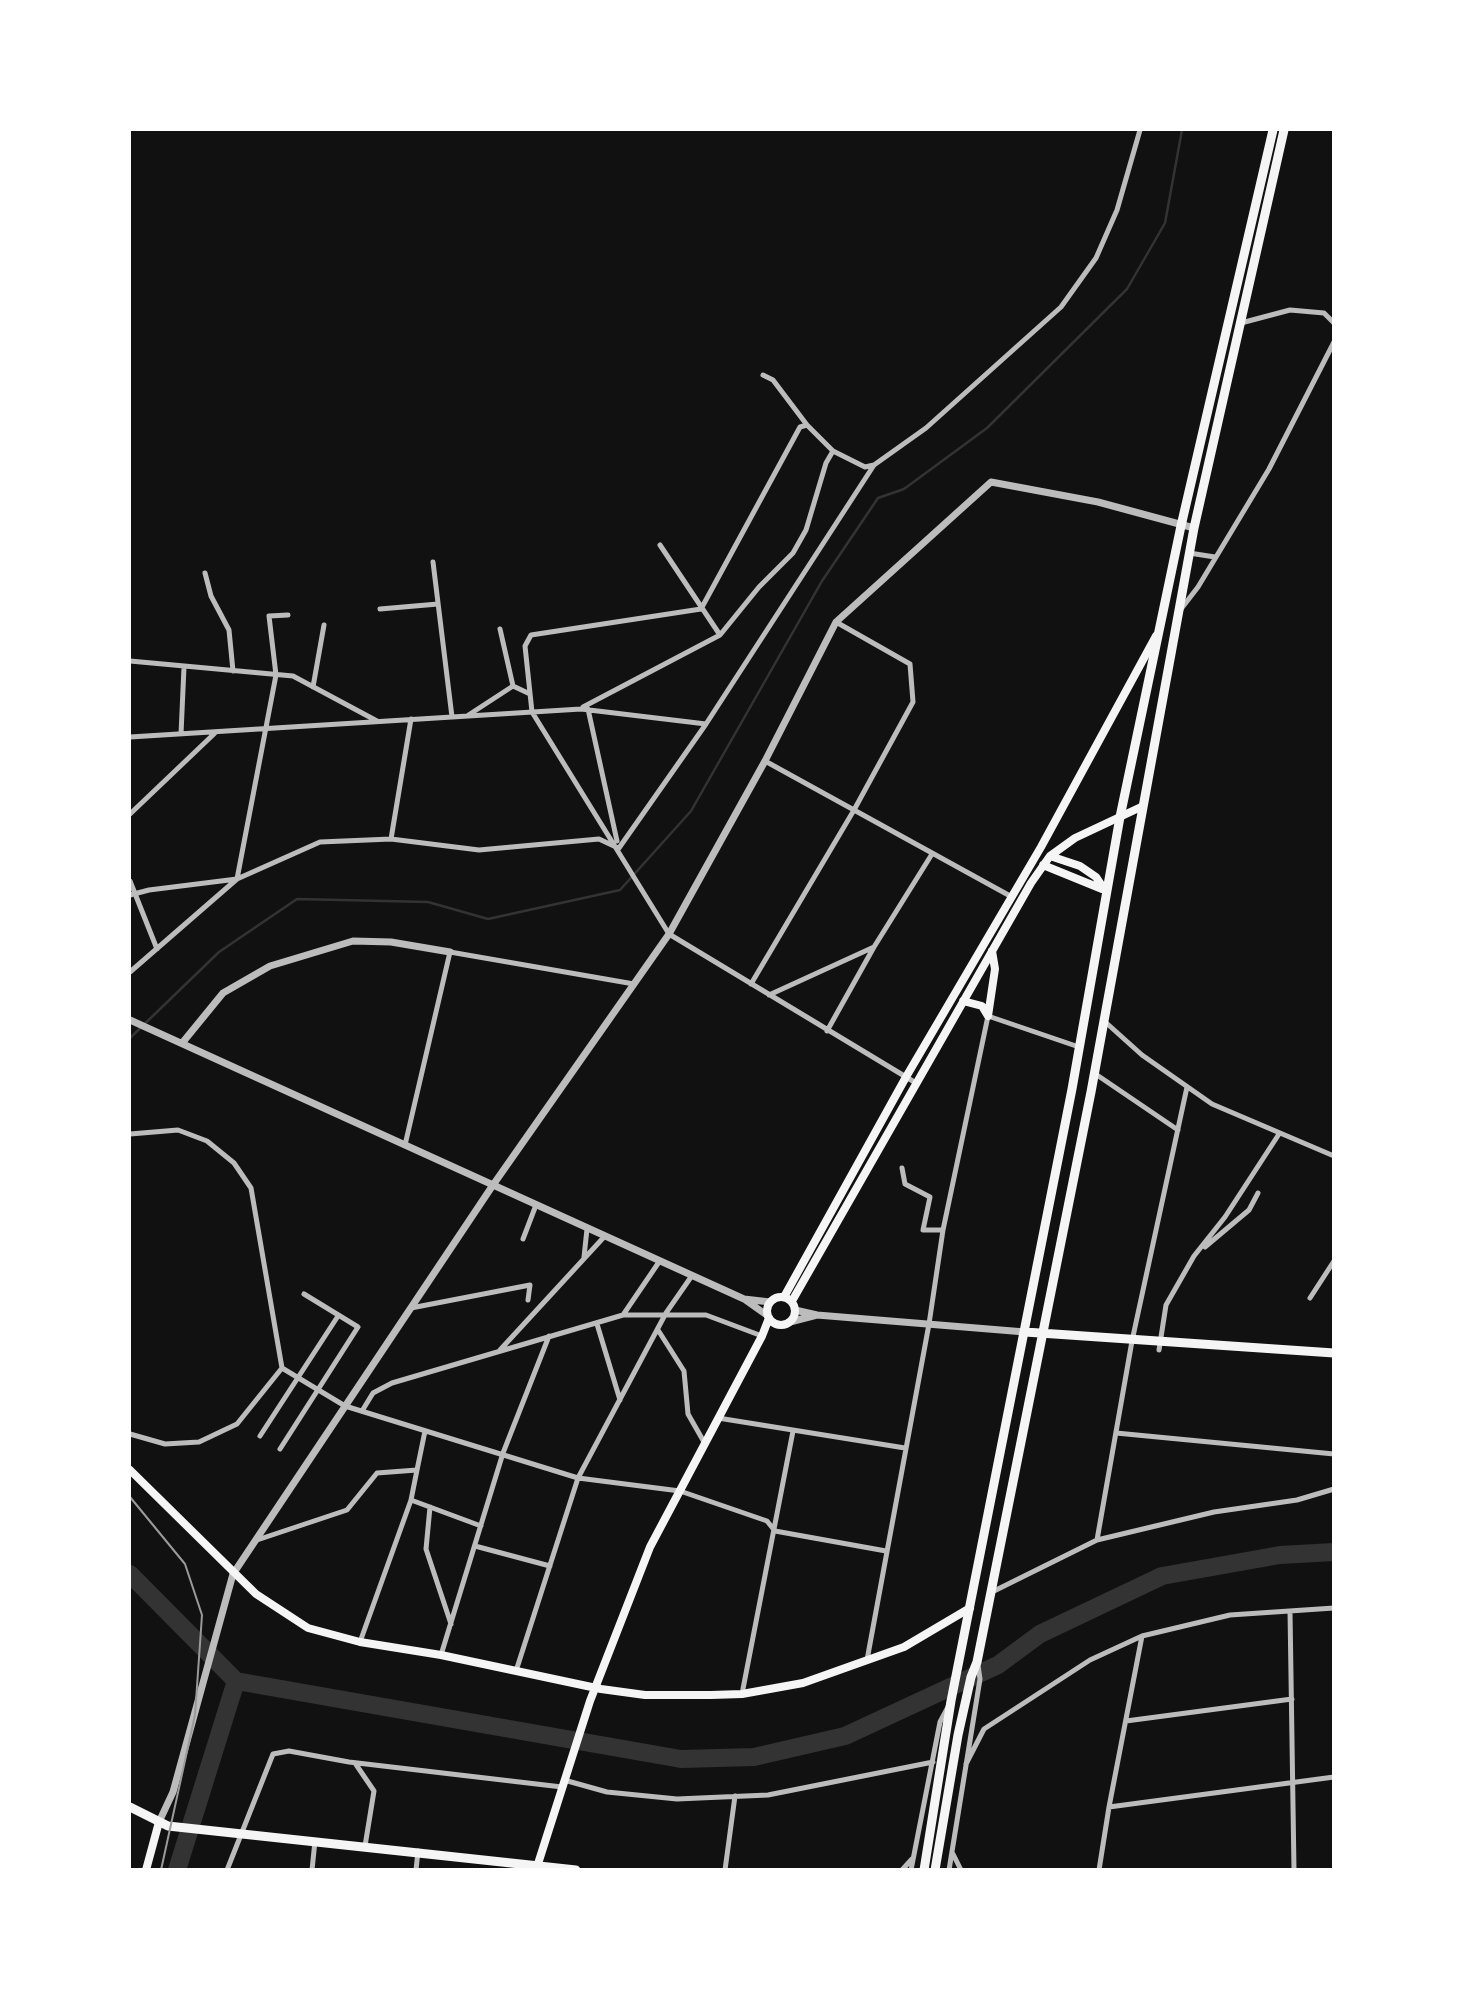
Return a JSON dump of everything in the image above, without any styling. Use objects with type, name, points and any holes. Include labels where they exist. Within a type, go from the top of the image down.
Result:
[{"type":"main road","points":[[924,1870],[951,1701],[1072,1089],[1120,817],[1163,624],[1181,526],[1273,130]]},
{"type":"main road","points":[[934,1870],[958,1735],[977,1662],[1091,1092],[1194,528],[1284,130]]},
{"type":"main road","points":[[787,1323],[790,1303],[906,1077],[1012,897],[1163,624]]},
{"type":"main road","points":[[790,1303],[1043,865],[1050,856],[1075,838],[1141,807]]},
{"type":"main road","points":[[1050,856],[1080,866],[1097,877],[1106,892]]},
{"type":"main road","points":[[1043,865],[1096,885],[1106,892]]},
{"type":"main road","points":[[988,1016],[995,970],[992,950]]},
{"type":"main road","points":[[963,1001],[982,1006],[988,1016]]},
{"type":"main road","points":[[536,1867],[590,1701],[650,1547],[762,1336],[769,1317],[770,1302],[775,1298],[790,1303]]},
{"type":"main road","points":[[769,1317],[776,1324],[787,1323]]},
{"type":"main road","points":[[762,1336],[787,1323]]},
{"type":"main road","points":[[1025,1332],[1132,1340],[1159,1346],[1334,1353]]},
{"type":"main road","points":[[130,1470],[233,1574],[256,1594],[308,1628],[360,1642],[441,1655],[595,1687],[645,1695],[742,1694],[803,1683],[904,1647],[970,1608]]},
{"type":"main road","points":[[130,1807],[164,1824],[210,1831],[418,1851],[576,1870]]},
{"type":"main road","points":[[146,1870],[164,1824]]},
{"type":"street","points":[[619,848],[705,724],[874,465],[926,428],[1061,307],[1101,246],[1131,168],[1140,130]]},
{"type":"street","points":[[1240,324],[1290,310],[1324,313],[1334,323]]},
{"type":"street","points":[[1178,613],[1269,469],[1334,342]]},
{"type":"street","points":[[763,375],[773,380],[807,425],[833,451],[865,467],[874,465]]},
{"type":"street","points":[[701,609],[800,427],[807,425]]},
{"type":"street","points":[[584,709],[720,635],[760,587],[793,554],[806,530],[825,463],[833,451]]},
{"type":"street","points":[[164,1824],[233,1574],[493,1185],[669,934],[765,761],[836,622],[990,482],[1098,502],[1194,528]]},
{"type":"street","points":[[660,545],[720,635]]},
{"type":"street","points":[[1189,553],[1215,557]]},
{"type":"street","points":[[433,562],[452,717]]},
{"type":"street","points":[[205,573],[211,597],[229,630],[233,671]]},
{"type":"street","points":[[380,609],[438,604]]},
{"type":"street","points":[[619,848],[532,712],[525,646],[531,635],[701,609]]},
{"type":"street","points":[[130,972],[237,879],[276,675],[269,616],[288,615]]},
{"type":"street","points":[[751,984],[854,810],[913,702],[910,664],[836,622]]},
{"type":"street","points":[[313,687],[324,625]]},
{"type":"street","points":[[500,629],[513,686]]},
{"type":"street","points":[[130,661],[293,676],[378,722]]},
{"type":"street","points":[[181,734],[184,667]]},
{"type":"street","points":[[513,686],[530,694]]},
{"type":"street","points":[[466,716],[513,686]]},
{"type":"street","points":[[130,737],[584,709],[705,724]]},
{"type":"street","points":[[584,709],[619,848],[669,934],[916,1083]]},
{"type":"street","points":[[391,839],[411,719]]},
{"type":"street","points":[[130,814],[217,732]]},
{"type":"street","points":[[765,761],[1012,897]]},
{"type":"street","points":[[133,895],[237,879],[320,842],[391,839],[479,850],[599,839],[619,848]]},
{"type":"street","points":[[827,1031],[874,947],[932,854]]},
{"type":"street","points":[[130,881],[133,895],[157,948]]},
{"type":"street","points":[[183,1042],[223,993],[270,966],[353,941],[391,942],[634,984]]},
{"type":"street","points":[[769,995],[874,947]]},
{"type":"street","points":[[405,1145],[450,952]]},
{"type":"street","points":[[867,1660],[929,1324],[943,1230],[988,1016],[1079,1047]]},
{"type":"street","points":[[130,1020],[744,1299],[769,1317]]},
{"type":"street","points":[[1104,1020],[1142,1055],[1212,1104],[1334,1156]]},
{"type":"street","points":[[1094,1073],[1178,1130]]},
{"type":"street","points":[[1097,1540],[1132,1340],[1187,1087]]},
{"type":"street","points":[[130,1134],[178,1130],[207,1141],[234,1163],[251,1188],[282,1368],[237,1424],[199,1441],[165,1444],[130,1434]]},
{"type":"street","points":[[1159,1346],[1166,1305],[1194,1256],[1224,1217],[1279,1134]]},
{"type":"street","points":[[902,1168],[905,1184],[930,1196],[923,1230],[943,1230]]},
{"type":"street","points":[[1194,1256],[1248,1210],[1258,1193]]},
{"type":"street","points":[[523,1239],[536,1205]]},
{"type":"street","points":[[584,1257],[587,1229]]},
{"type":"street","points":[[498,1351],[604,1237]]},
{"type":"street","points":[[1310,1298],[1334,1261]]},
{"type":"street","points":[[623,1315],[659,1262]]},
{"type":"street","points":[[516,1671],[578,1478],[667,1313],[691,1277]]},
{"type":"street","points":[[411,1308],[530,1285],[528,1300]]},
{"type":"street","points":[[280,1449],[358,1327],[304,1294]]},
{"type":"street","points":[[744,1299],[770,1302]]},
{"type":"street","points":[[790,1303],[817,1315],[1025,1332]]},
{"type":"street","points":[[362,1411],[373,1393],[392,1383],[623,1315],[706,1315],[762,1336]]},
{"type":"street","points":[[787,1323],[817,1315]]},
{"type":"street","points":[[260,1436],[338,1316]]},
{"type":"street","points":[[597,1324],[621,1399],[619,1403]]},
{"type":"street","points":[[658,1330],[684,1371],[688,1414],[704,1442]]},
{"type":"street","points":[[441,1655],[503,1453],[549,1336]]},
{"type":"street","points":[[282,1368],[345,1406],[578,1478],[680,1491],[767,1521],[775,1531],[886,1551]]},
{"type":"street","points":[[718,1418],[905,1448]]},
{"type":"street","points":[[360,1642],[411,1500],[425,1431]]},
{"type":"street","points":[[742,1694],[793,1431]]},
{"type":"street","points":[[1116,1433],[1334,1454]]},
{"type":"street","points":[[257,1541],[346,1510],[377,1473],[417,1470]]},
{"type":"street","points":[[990,1593],[1097,1540],[1214,1511],[1297,1500],[1334,1489]]},
{"type":"street","points":[[411,1500],[481,1526]]},
{"type":"street","points":[[430,1507],[426,1549],[451,1624]]},
{"type":"street","points":[[475,1546],[550,1566]]},
{"type":"street","points":[[966,1764],[984,1729],[1090,1660],[1142,1636],[1230,1615],[1334,1608]]},
{"type":"street","points":[[1290,1611],[1294,1870]]},
{"type":"street","points":[[1099,1870],[1142,1636]]},
{"type":"street","points":[[949,1870],[980,1679],[977,1662]]},
{"type":"street","points":[[1126,1721],[1292,1699]]},
{"type":"street","points":[[911,1870],[940,1722],[951,1701]]},
{"type":"street","points":[[228,1870],[273,1754],[289,1751],[355,1763],[563,1783],[677,1799],[768,1795],[933,1762]]},
{"type":"street","points":[[355,1763],[374,1791],[365,1846]]},
{"type":"street","points":[[1110,1807],[1334,1777]]},
{"type":"street","points":[[725,1870],[735,1796]]},
{"type":"street","points":[[312,1870],[315,1841]]},
{"type":"street","points":[[416,1870],[418,1851]]},
{"type":"street","points":[[952,1852],[961,1870]]},
{"type":"street","points":[[902,1870],[914,1857]]},
{"type":"waterway","points":[[130,1038],[219,952],[297,899],[428,902],[488,919],[620,890],[691,811],[822,581],[878,498],[904,489],[987,428],[1127,289],[1165,223],[1182,130]]},
{"type":"waterway","points":[[130,1574],[236,1681],[681,1759],[754,1757],[845,1736],[998,1665],[1040,1634],[1162,1576],[1280,1555],[1334,1552]]},
{"type":"waterway","points":[[177,1870],[236,1681]]},
{"type":"tram line","points":[[130,1497],[185,1564],[202,1615],[195,1715],[161,1870]]}]
